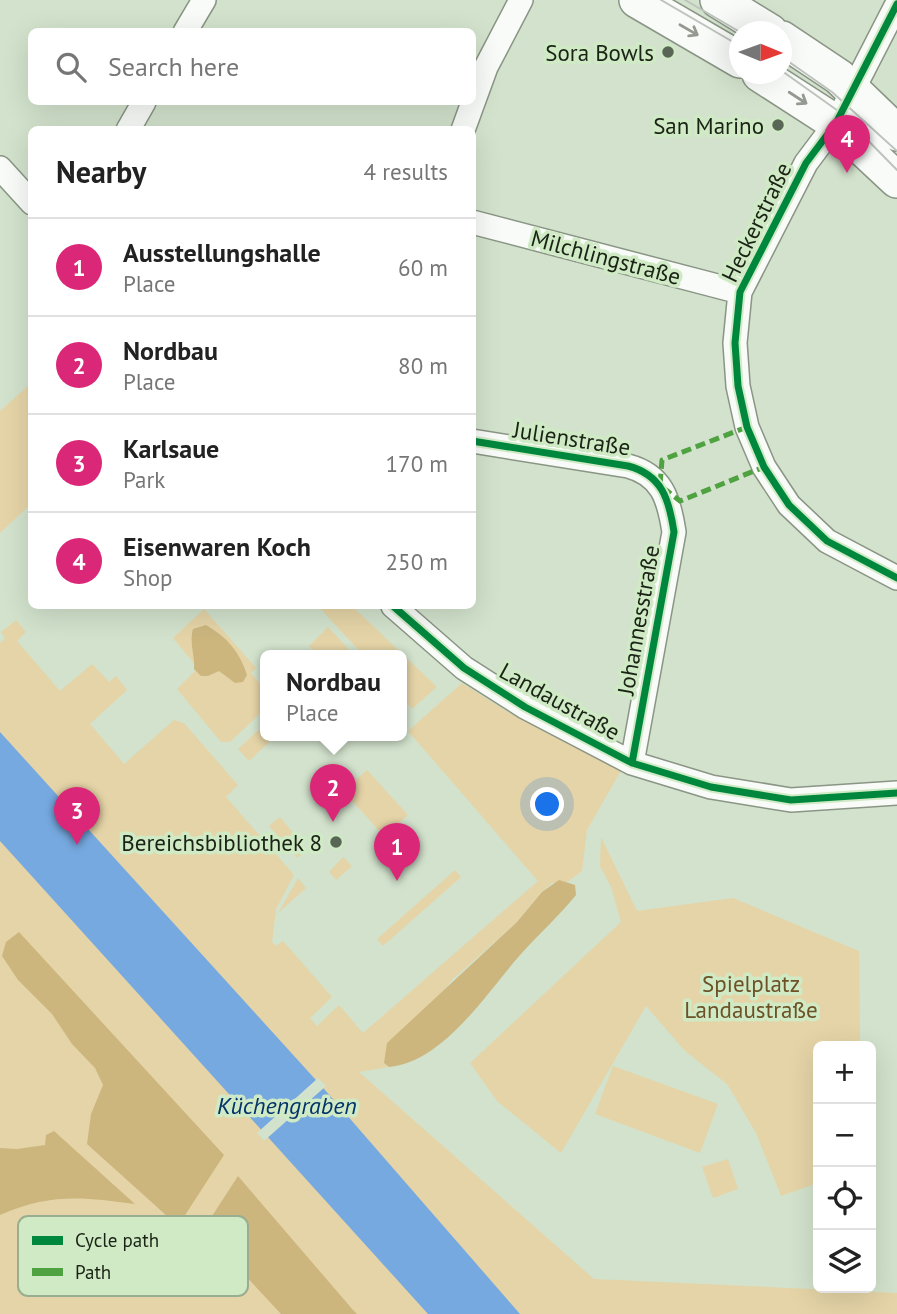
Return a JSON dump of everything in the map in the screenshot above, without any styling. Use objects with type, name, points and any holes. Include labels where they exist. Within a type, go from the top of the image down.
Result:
[{"type":"main road","points":[[637,0],[729,54]]},
{"type":"main road","points":[[718,0],[752,21]]},
{"type":"main road","points":[[792,46],[838,77],[897,132]]},
{"type":"main road","points":[[776,84],[836,123],[897,180]]},
{"type":"street","points":[[187,28],[204,0]]},
{"type":"street","points":[[476,94],[486,66],[521,0]]},
{"type":"street","name":"Heckerstraße","points":[[897,4],[836,123],[806,163],[740,292],[734,343],[738,386],[747,427],[764,467],[789,505],[827,541],[897,578]]},
{"type":"street","points":[[130,126],[142,105]]},
{"type":"street","points":[[464,126],[472,105]]},
{"type":"street","points":[[0,168],[28,200]]},
{"type":"street","name":"Milchlingstraße","points":[[476,223],[740,292]]},
{"type":"street","name":"Julienstraße","points":[[476,442],[628,466],[647,471],[660,485]]},
{"type":"street","name":"Johannesstraße","points":[[632,764],[674,532],[671,509],[660,485]]},
{"type":"street","name":"Landaustraße","points":[[396,609],[464,668],[525,707],[632,764],[711,787],[791,800],[897,793]]},
{"type":"green space","points":[[28,386],[28,507],[0,533],[0,411]]},
{"type":"green space","points":[[204,609],[256,668],[251,673],[260,683],[260,714],[230,742],[221,742],[177,689],[198,668],[173,638]]},
{"type":"green space","points":[[321,609],[355,609],[398,650],[358,650]]},
{"type":"green space","points":[[16,620],[26,632],[17,641],[60,691],[92,664],[109,682],[116,676],[127,690],[90,724],[124,764],[174,720],[184,723],[238,785],[226,797],[294,875],[276,909],[272,942],[276,946],[283,941],[332,997],[310,1018],[317,1026],[339,1005],[363,1033],[538,881],[408,731],[462,683],[508,712],[623,767],[587,830],[582,871],[566,883],[552,883],[517,922],[453,979],[384,1063],[389,1067],[359,1072],[594,1279],[813,1289],[813,1293],[897,1293],[897,1314],[0,1314],[0,643],[5,638],[1,632]]},
{"type":"green space","points":[[328,627],[349,650],[313,650],[309,646]]},
{"type":"green space","points":[[407,658],[437,687],[412,709],[407,704]]},
{"type":"green space","points":[[260,729],[260,741],[271,741],[249,761],[238,749]]},
{"type":"green space","points":[[367,770],[408,815],[384,836],[343,791]]},
{"type":"green space","points":[[280,817],[304,846],[302,848],[305,852],[297,858],[269,826]]},
{"type":"green space","name":"Spielplatz Landaustraße","points":[[601,837],[637,911],[733,898],[859,951],[860,1041],[813,1041],[813,1185],[781,1196],[756,1133],[727,1084],[685,1051],[646,1006],[561,1153],[498,1102],[470,1063],[621,922],[611,887],[600,866]]},
{"type":"green space","points":[[343,857],[352,866],[336,880],[329,872]]},
{"type":"green space","points":[[455,870],[461,877],[383,946],[377,939]]},
{"type":"green space","points":[[298,878],[306,888],[278,913]]},
{"type":"green space","points":[[613,1066],[718,1104],[700,1153],[595,1114]]},
{"type":"green space","points":[[728,1159],[738,1189],[713,1198],[702,1167]]},
{"type":"shaded area","points":[[206,625],[226,640],[236,652],[247,675],[243,682],[235,683],[219,671],[201,676],[194,669],[193,629]]},
{"type":"shaded area","points":[[559,880],[575,885],[576,895],[521,954],[463,1023],[428,1053],[389,1067],[384,1063],[387,1043],[517,922],[542,892]]},
{"type":"shaded area","points":[[19,932],[224,1155],[184,1216],[167,1216],[87,1144],[91,1114],[103,1085],[95,1068],[72,1044],[52,1014],[18,980],[2,956],[6,942]]},
{"type":"shaded area","points":[[54,1131],[135,1204],[83,1199],[51,1200],[0,1215],[0,1148],[17,1149],[45,1145],[46,1135]]},
{"type":"shaded area","points":[[238,1176],[357,1314],[281,1314],[248,1278],[248,1216],[212,1216]]},
{"type":"water","name":"Küchengraben","points":[[0,732],[325,1090],[520,1314],[428,1314],[0,841]]},
{"type":"pier","points":[[318,1078],[326,1086],[264,1141],[257,1133]]},
{"type":"tram line","points":[[661,0],[729,40]]},
{"type":"tram line","points":[[685,0],[729,26]]},
{"type":"tram line","points":[[792,64],[832,92],[897,151]]},
{"type":"tram line","points":[[792,78],[841,113],[897,170]]},
{"type":"marked path","points":[[747,427],[662,460],[660,485],[680,501],[764,467]]},
{"type":"cycle path","points":[[897,4],[836,123],[806,163],[740,292],[735,343],[738,386],[747,427],[764,467],[789,505],[827,541],[897,578]]},
{"type":"cycle path","points":[[476,442],[628,466],[649,475],[662,490],[674,532],[632,763]]},
{"type":"cycle path","points":[[396,609],[464,668],[525,707],[632,763],[711,787],[791,800],[897,793]]},
{"type":"place","name":"Sora Bowls","points":[[668,52]]},
{"type":"place","name":"San Marino","points":[[778,125]]},
{"type":"place","name":"Eisenwaren Koch","points":[[847,173]]},
{"type":"place","name":"Nordbau","points":[[333,822]]},
{"type":"place","name":"Bereichsbibliothek 8","points":[[336,842]]},
{"type":"place","name":"Karlsaue","points":[[77,845]]},
{"type":"place","name":"Ausstellungshalle","points":[[397,881]]}]
